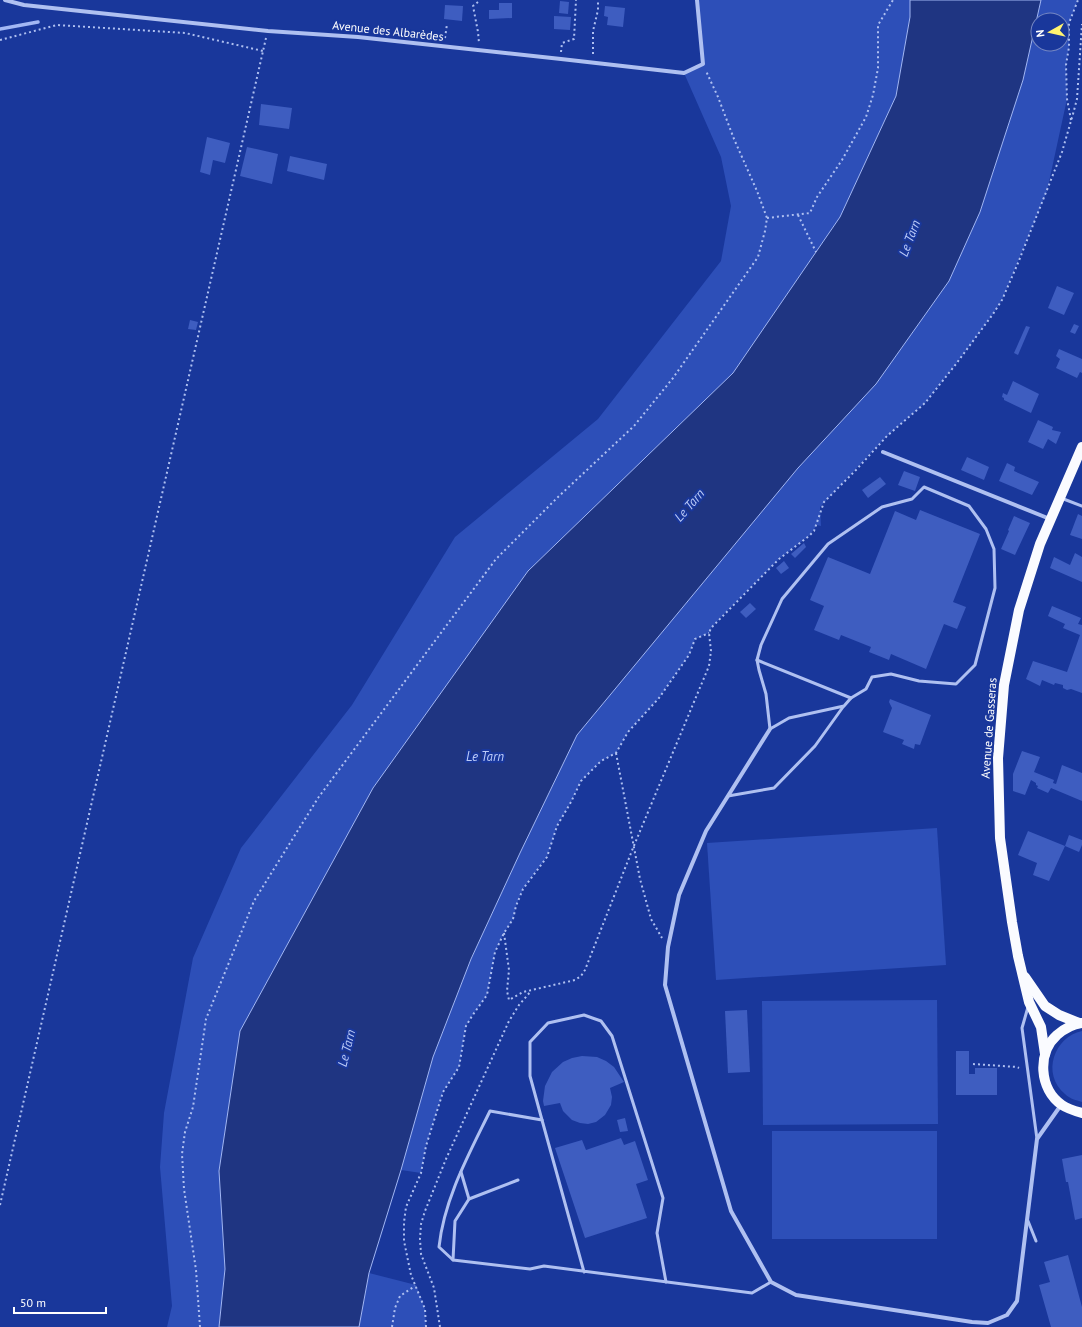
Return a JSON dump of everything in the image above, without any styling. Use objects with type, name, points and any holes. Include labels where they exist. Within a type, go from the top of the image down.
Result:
[{"type":"main road","name":"Avenue de Gasseras","points":[[1061,1105],[1052,1095],[1045,1082],[1043,1068],[1045,1054],[1041,1027],[1029,1002],[1012,922],[1000,838],[998,758],[1004,685],[1019,610],[1040,544],[1082,447]]},
{"type":"main road","name":"Avenue de Gasseras","points":[[1023,974],[1045,1006],[1059,1015],[1081,1023]]},
{"type":"main road","points":[[1045,1054],[1054,1038],[1070,1026],[1081,1023]]},
{"type":"main road","points":[[1061,1105],[1072,1111],[1082,1113]]},
{"type":"street","name":"Avenue des Albarèdes","points":[[5,0],[24,5],[268,31],[358,37],[593,62],[684,74],[703,64]]},
{"type":"street","points":[[697,0],[703,64]]},
{"type":"street","points":[[883,452],[1050,519]]},
{"type":"street","points":[[770,729],[706,831],[679,895],[668,947],[665,986],[731,1211],[771,1282],[796,1295],[988,1323],[1007,1315],[1017,1301],[1037,1139],[1061,1105]]},
{"type":"lane","points":[[728,796],[774,788],[815,746],[851,698],[866,689],[872,677],[891,674],[919,681],[956,684],[975,665],[995,588],[994,549],[986,529],[969,506],[924,487],[912,499],[882,507],[828,544],[782,598],[761,645],[757,660],[766,694],[770,729],[789,718],[844,706]]},
{"type":"lane","points":[[1060,497],[1082,506]]},
{"type":"lane","points":[[757,660],[851,698]]},
{"type":"lane","points":[[1029,1002],[1022,1028],[1027,1074],[1037,1139]]},
{"type":"lane","points":[[584,1272],[530,1076],[530,1042],[548,1023],[584,1015],[601,1021],[612,1036],[663,1198],[657,1233],[666,1282]]},
{"type":"lane","points":[[542,1120],[490,1111],[461,1172],[441,1228],[439,1247],[453,1260],[530,1269],[544,1266],[752,1292],[771,1282]]},
{"type":"lane","points":[[461,1172],[468,1199]]},
{"type":"lane","points":[[453,1260],[455,1221],[468,1199],[518,1180]]},
{"type":"lane","points":[[1028,1221],[1036,1241]]},
{"type":"path","points":[[561,59],[562,43],[574,39],[576,0]]},
{"type":"path","points":[[593,62],[593,31],[598,10],[598,0]]},
{"type":"path","points":[[767,218],[810,214],[817,197],[842,160],[866,117],[873,95],[878,68],[878,25],[894,0]]},
{"type":"path","points":[[1072,121],[1067,99],[1066,65],[1069,47],[1069,23],[1078,0]]},
{"type":"path","points":[[478,2],[473,6],[478,32],[479,50]]},
{"type":"path","points":[[444,46],[447,24]]},
{"type":"path","points":[[504,933],[508,970],[507,991],[509,1000],[517,995],[532,990],[567,982],[581,976],[585,970],[633,848],[709,666],[711,651],[709,633],[711,628],[779,559],[814,531],[824,502],[887,436],[925,403],[956,364],[1002,300],[1062,152],[1072,121],[1077,99],[1082,24]]},
{"type":"path","points":[[0,40],[57,25],[185,33],[263,52]]},
{"type":"path","points":[[0,1205],[268,31]]},
{"type":"path","points":[[200,1327],[196,1270],[184,1188],[182,1154],[185,1132],[194,1100],[206,1019],[254,901],[318,798],[496,559],[558,497],[634,426],[673,378],[758,257],[767,218],[758,191],[734,139],[718,97],[703,64]]},
{"type":"path","points":[[798,215],[816,252]]},
{"type":"path","points":[[426,1327],[425,1309],[407,1259],[404,1241],[406,1207],[421,1173],[426,1146],[443,1092],[459,1067],[466,1026],[487,995],[495,952],[513,919],[516,906],[523,889],[547,857],[557,826],[581,781],[601,761],[616,753],[628,732],[659,698],[689,655],[696,639],[709,633]]},
{"type":"path","points":[[616,753],[640,879],[651,919],[668,947]]},
{"type":"path","points":[[973,1064],[1017,1067],[1027,1074]]},
{"type":"path","points":[[392,1327],[395,1308],[400,1296],[416,1285]]},
{"type":"shaded area","points":[[697,0],[910,0],[910,17],[896,96],[840,217],[733,373],[528,571],[373,788],[240,1031],[219,1171],[225,1269],[219,1327],[167,1327],[172,1306],[160,1167],[164,1113],[193,958],[241,848],[352,705],[455,537],[598,419],[721,261],[731,206],[721,157],[684,73],[703,64]]},
{"type":"shaded area","points":[[1041,0],[1078,0],[1070,20],[1070,12],[1038,12]]},
{"type":"shaded area","points":[[1030,49],[1030,52],[1068,52],[1066,65],[1067,99],[1047,191],[1002,300],[956,364],[925,403],[887,436],[820,507],[821,526],[817,525],[809,536],[779,559],[722,616],[711,628],[709,633],[695,639],[689,655],[659,698],[628,732],[616,753],[601,761],[581,781],[557,826],[547,857],[523,889],[516,906],[513,919],[495,952],[487,995],[466,1026],[459,1067],[443,1092],[426,1146],[421,1173],[401,1170],[433,1057],[471,959],[577,735],[798,468],[876,384],[949,281],[980,212],[1023,80]]},
{"type":"shaded area","points":[[937,828],[946,965],[716,980],[707,843]]},
{"type":"shaded area","points":[[937,1000],[938,1124],[763,1125],[762,1001]]},
{"type":"shaded area","points":[[1082,1031],[1082,1102],[1069,1097],[1058,1086],[1052,1067],[1058,1048],[1072,1035]]},
{"type":"shaded area","points":[[772,1131],[937,1131],[937,1239],[772,1239]]},
{"type":"shaded area","points":[[369,1273],[416,1285],[425,1309],[426,1327],[359,1327]]},
{"type":"water","name":"Le Tarn","points":[[910,0],[1041,0],[1038,12],[1030,12],[1030,49],[1023,80],[980,212],[949,281],[876,384],[798,468],[577,735],[471,959],[433,1057],[401,1170],[369,1273],[359,1327],[219,1327],[225,1269],[219,1171],[240,1031],[373,788],[528,571],[733,373],[840,217],[896,96],[910,17]]},
{"type":"building","points":[[560,1],[569,2],[568,14],[559,13]]},
{"type":"building","points":[[499,3],[512,3],[512,18],[489,19],[489,10],[499,10]]},
{"type":"building","points":[[445,5],[463,6],[462,21],[444,19]]},
{"type":"building","points":[[605,6],[625,8],[623,27],[607,25],[608,17],[604,16]]},
{"type":"building","points":[[554,16],[571,17],[570,30],[554,29]]},
{"type":"building","points":[[261,104],[292,108],[289,129],[259,125]]},
{"type":"building","points":[[207,137],[230,143],[225,163],[213,160],[210,175],[200,172]]},
{"type":"building","points":[[247,147],[278,154],[272,184],[240,176]]},
{"type":"building","points":[[290,156],[327,164],[324,180],[287,171]]},
{"type":"building","points":[[1057,286],[1074,293],[1064,315],[1048,308]]},
{"type":"building","points":[[190,320],[198,322],[196,330],[188,329]]},
{"type":"building","points":[[1074,324],[1079,326],[1075,334],[1070,332]]},
{"type":"building","points":[[1026,326],[1030,327],[1018,355],[1014,353]]},
{"type":"building","points":[[1059,349],[1082,359],[1082,373],[1080,372],[1077,378],[1056,368],[1060,359],[1056,356]]},
{"type":"building","points":[[1013,381],[1039,394],[1031,413],[1004,400],[1002,397],[1003,393],[1007,395]]},
{"type":"building","points":[[1038,420],[1053,427],[1052,430],[1061,432],[1056,444],[1048,439],[1043,449],[1028,442]]},
{"type":"building","points":[[967,457],[989,467],[984,480],[961,470]]},
{"type":"building","points":[[1007,463],[1015,467],[1014,471],[1039,482],[1032,495],[999,481]]},
{"type":"building","points":[[904,471],[920,477],[915,491],[898,485]]},
{"type":"building","points":[[880,477],[886,484],[868,498],[862,490]]},
{"type":"building","points":[[920,510],[980,534],[953,602],[966,607],[957,629],[944,624],[926,669],[891,654],[889,660],[869,652],[871,647],[841,635],[839,640],[814,630],[824,606],[810,600],[828,557],[870,574],[895,511],[916,520]]},
{"type":"building","points":[[1078,514],[1082,516],[1082,539],[1070,535]]},
{"type":"building","points":[[1014,516],[1030,523],[1015,555],[1001,549]]},
{"type":"building","points":[[804,543],[806,547],[795,558],[791,554]]},
{"type":"building","points":[[1075,553],[1082,557],[1082,582],[1050,568],[1054,557],[1070,565]]},
{"type":"building","points":[[784,561],[789,568],[781,574],[776,568]]},
{"type":"building","points":[[750,603],[756,609],[746,618],[740,612]]},
{"type":"building","points":[[1052,606],[1081,618],[1078,624],[1082,625],[1082,693],[1071,689],[1067,690],[1063,688],[1063,685],[1055,683],[1054,685],[1042,680],[1040,686],[1026,679],[1033,661],[1067,672],[1080,635],[1063,628],[1065,624],[1048,616]]},
{"type":"building","points":[[890,699],[931,715],[920,745],[915,744],[914,749],[902,744],[904,740],[883,732],[892,708],[889,702]]},
{"type":"building","points":[[1022,751],[1040,757],[1034,772],[1054,780],[1053,783],[1056,784],[1062,765],[1082,773],[1082,801],[1051,788],[1048,793],[1037,788],[1038,786],[1036,783],[1031,780],[1025,795],[1013,791],[1013,774]]},
{"type":"building","points":[[1028,831],[1065,846],[1049,881],[1033,875],[1037,863],[1018,855]]},
{"type":"building","points":[[1069,835],[1082,840],[1082,845],[1079,852],[1065,846]]},
{"type":"building","points":[[747,1010],[750,1072],[728,1073],[725,1011]]},
{"type":"building","points":[[956,1051],[969,1051],[969,1074],[975,1074],[975,1068],[997,1068],[997,1095],[956,1095]]},
{"type":"building","points":[[582,1056],[597,1057],[606,1061],[614,1067],[624,1082],[610,1088],[612,1097],[611,1105],[605,1115],[596,1122],[588,1124],[572,1120],[563,1111],[560,1103],[544,1106],[543,1101],[545,1086],[552,1072],[563,1062]]},
{"type":"building","points":[[625,1118],[628,1131],[620,1132],[617,1120]]},
{"type":"building","points":[[621,1138],[624,1145],[635,1141],[648,1180],[636,1184],[647,1218],[585,1238],[555,1148],[582,1140],[586,1150]]},
{"type":"building","points":[[1082,1155],[1082,1218],[1075,1220],[1062,1159]]},
{"type":"building","points":[[1068,1255],[1082,1307],[1082,1327],[1051,1327],[1039,1285],[1050,1282],[1044,1262]]},
{"type":"waterway","points":[[0,29],[38,22]]}]
